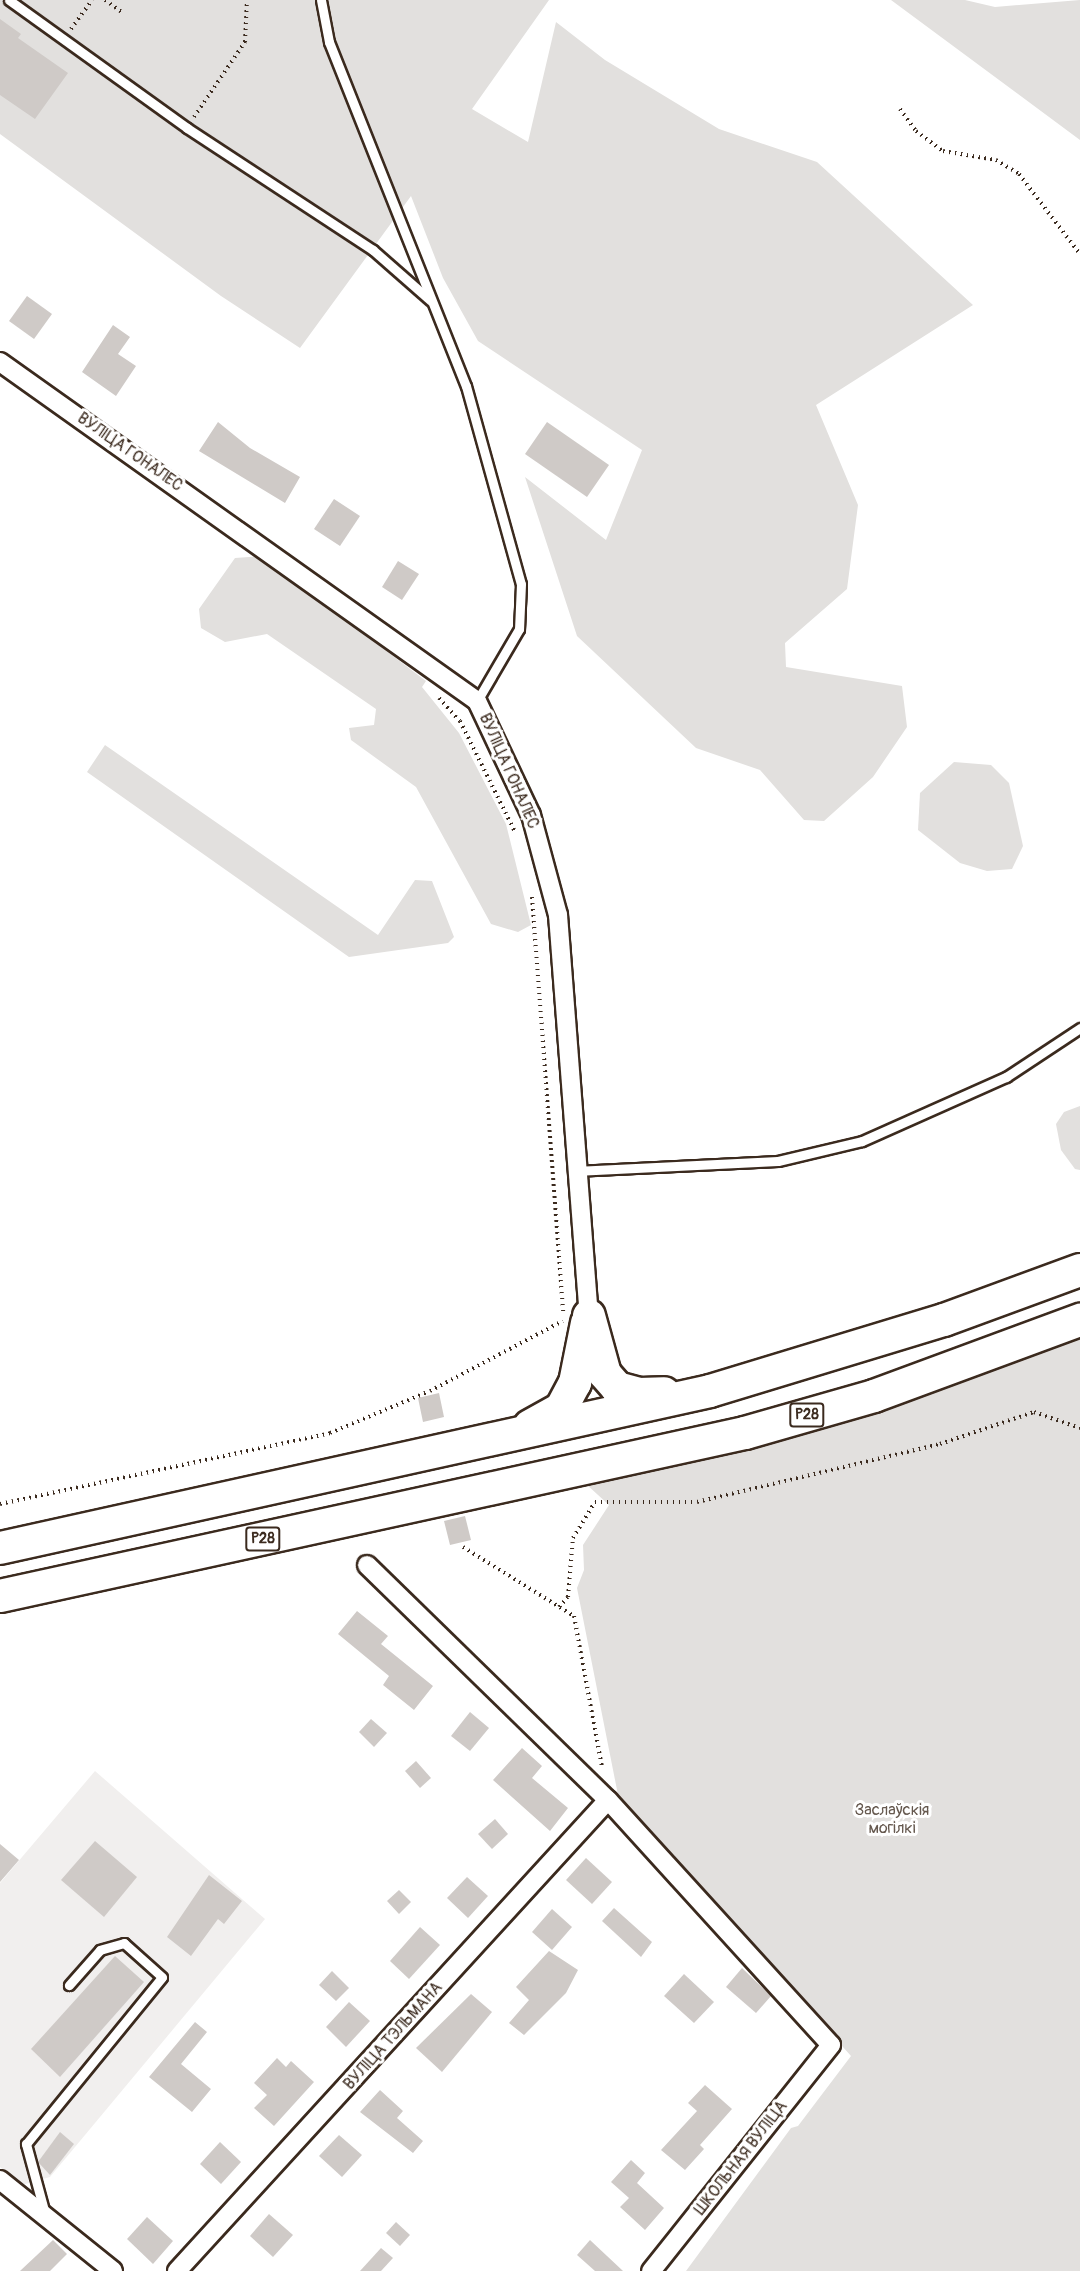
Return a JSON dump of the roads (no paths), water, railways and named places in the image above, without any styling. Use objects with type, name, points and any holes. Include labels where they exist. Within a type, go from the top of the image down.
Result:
[{"type":"highway","points":[[0,1548],[504,1439],[710,1391],[944,1320],[1080,1270]]},
{"type":"highway","points":[[588,1316],[605,1374],[617,1388],[639,1394],[710,1391]]},
{"type":"highway","points":[[504,1439],[561,1409],[575,1383],[588,1316]]},
{"type":"highway","name":"Р28","points":[[0,1596],[745,1433],[874,1395],[1080,1320]]},
{"type":"street","name":"ВУЛІЦА ГОНАЛЕС","points":[[0,362],[477,701],[531,815],[552,885],[561,942],[575,1171],[588,1316]]},
{"type":"street","points":[[367,1564],[608,1800]]},
{"type":"street","name":"ШКОЛЬНАЯ ВУЛІЦА","points":[[608,1800],[831,2045],[651,2271]]},
{"type":"street","name":"ВУЛІЦА ТЭЛЬМАНА","points":[[177,2271],[608,1800]]},
{"type":"street","points":[[0,2180],[113,2271]]},
{"type":"lane","points":[[9,0],[65,37],[187,128],[373,250],[432,301]]},
{"type":"lane","points":[[321,0],[329,42],[465,387],[521,584],[519,629],[477,701]]},
{"type":"lane","points":[[575,1171],[778,1161],[862,1141],[1006,1077],[1080,1028]]},
{"type":"lane","points":[[45,2214],[26,2144],[162,1977],[124,1943],[100,1950],[69,1985]]},
{"type":"park label","name":"Заслаўскія могілкі","points":[[892,1819]]}]
